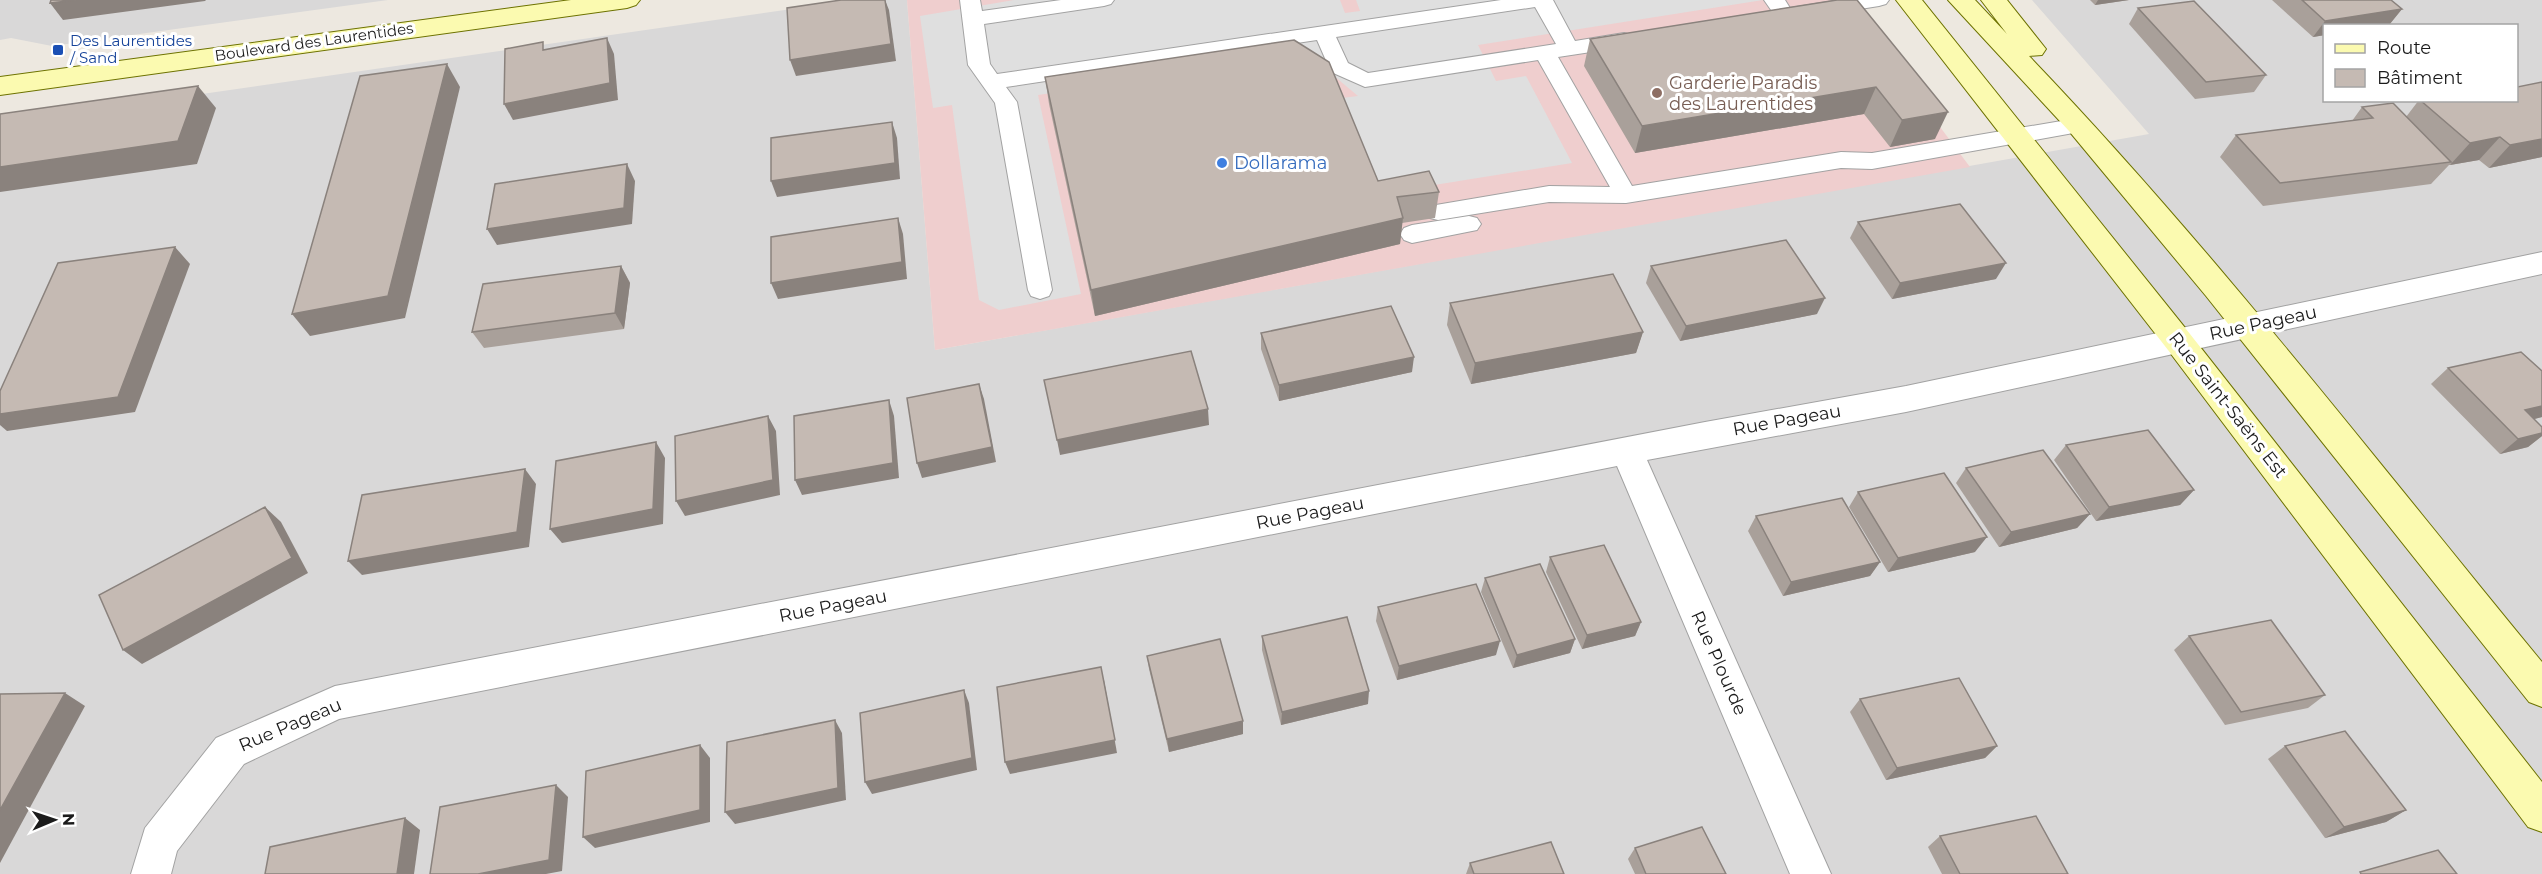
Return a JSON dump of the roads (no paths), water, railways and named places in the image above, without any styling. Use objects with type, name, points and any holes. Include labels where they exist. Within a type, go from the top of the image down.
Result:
[{"type":"main road","name":"Boulevard des Laurentides","points":[[0,86],[627,0]]},
{"type":"main road","name":"Rue Saint-Saëns Est","points":[[1909,0],[2179,342],[2542,813]]},
{"type":"main road","points":[[1961,0],[2079,125],[2249,327],[2542,690]]},
{"type":"main road","points":[[1994,0],[2029,42],[2079,125]]},
{"type":"street","name":"Rue Pageau","points":[[151,874],[159,842],[230,751],[335,703],[1627,451],[1906,399],[2542,263]]},
{"type":"street","name":"Rue Plourde","points":[[1627,451],[1811,874]]},
{"type":"lane","points":[[1040,290],[1006,102],[979,65],[972,9],[1104,0]]},
{"type":"lane","points":[[992,82],[1542,0],[1569,48]]},
{"type":"lane","points":[[1762,18],[1779,7],[1879,0]]},
{"type":"lane","points":[[1324,33],[1339,67],[1365,80],[1649,36]]},
{"type":"lane","points":[[1544,52],[1626,195]]},
{"type":"lane","points":[[1438,212],[1549,195],[1626,195],[1841,160],[1872,161],[2079,125]]},
{"type":"lane","points":[[1412,234],[1523,214],[1549,195]]},
{"type":"place","name":"Des Laurentides / Sand","points":[[58,50]]},
{"type":"place","name":"Garderie Paradis des Laurentides","points":[[1657,93]]},
{"type":"place","name":"Dollarama","points":[[1222,163]]}]
